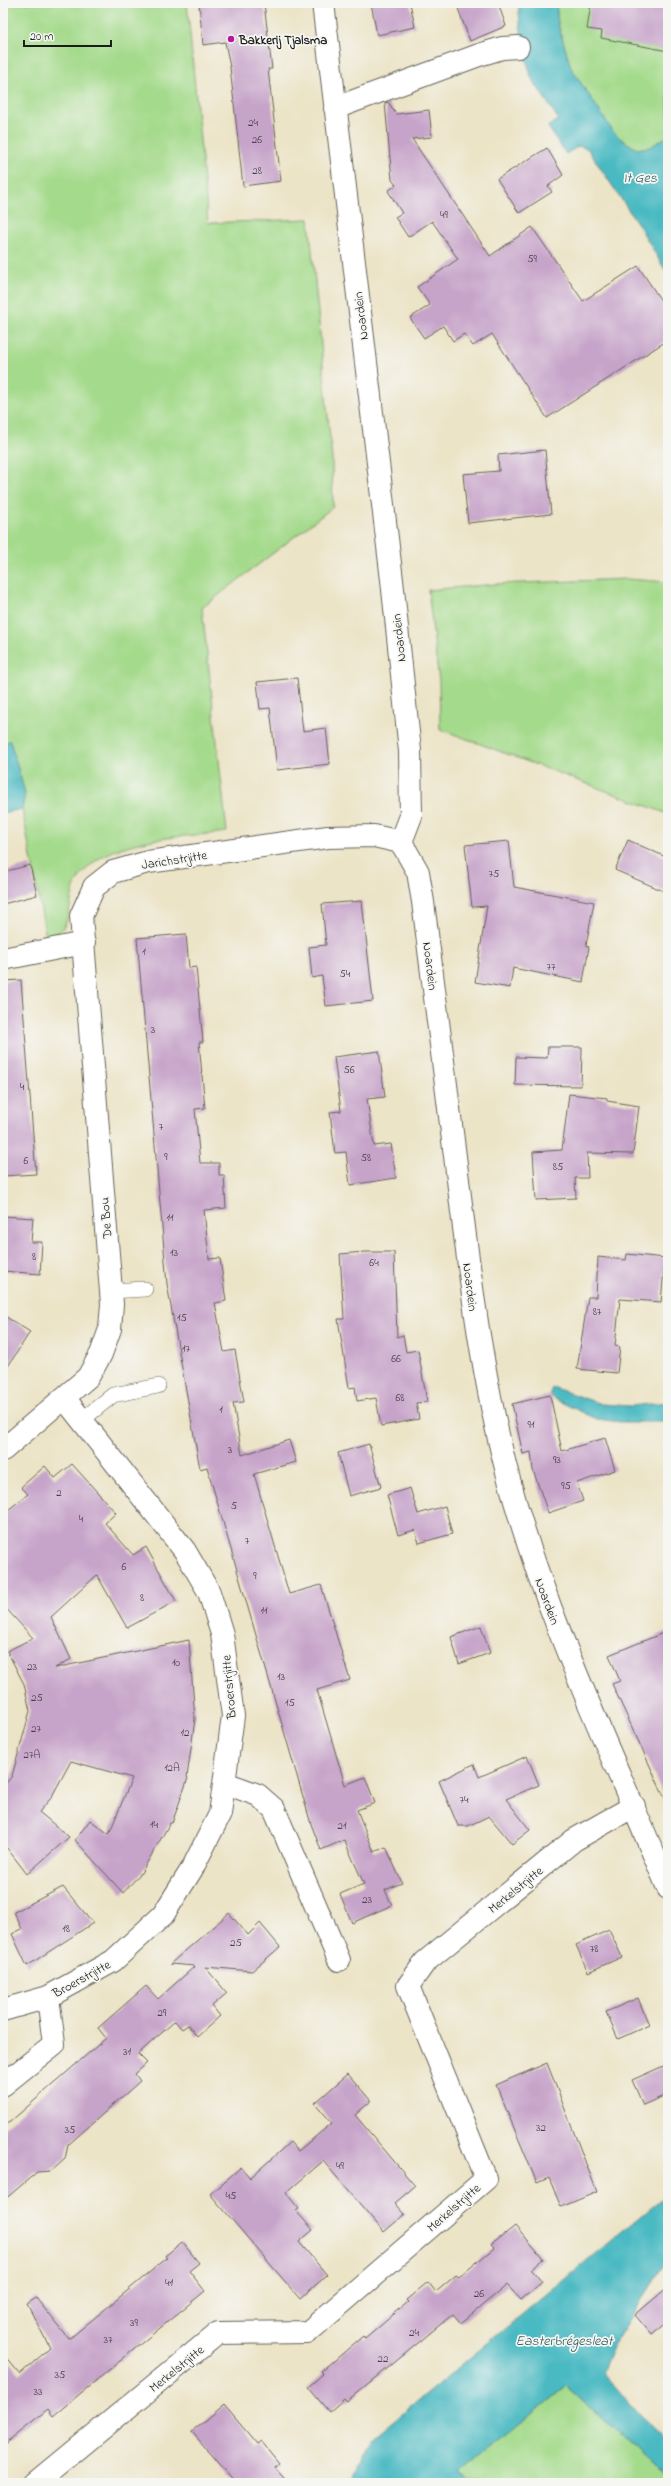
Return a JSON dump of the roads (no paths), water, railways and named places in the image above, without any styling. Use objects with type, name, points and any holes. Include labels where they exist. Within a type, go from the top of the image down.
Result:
[{"type":"street","name":"Noardein","points":[[323,3],[390,564],[410,751],[411,816],[400,842],[418,872],[423,902],[478,1339],[492,1413],[509,1478],[537,1573],[558,1630],[668,1888]]},
{"type":"street","points":[[335,108],[479,55],[502,48],[518,47]]},
{"type":"street","name":"Jarichstrjitte","points":[[84,943],[81,916],[94,887],[113,872],[148,862],[328,837],[374,836],[400,842]]},
{"type":"street","points":[[3,959],[84,943]]},
{"type":"street","name":"De Bou","points":[[3,1450],[65,1399],[88,1377],[101,1354],[110,1329],[110,1291],[84,943]]},
{"type":"street","name":"Broerstrjitte","points":[[3,2010],[48,1997],[113,1961],[163,1915],[192,1869],[220,1814],[233,1716],[222,1634],[209,1592],[185,1551],[65,1399]]},
{"type":"street","points":[[225,1783],[258,1795],[274,1809],[339,1960]]},
{"type":"street","name":"Merkelstrjitte","points":[[36,2483],[218,2334],[308,2332],[486,2179],[408,1986],[425,1962],[574,1840],[634,1806]]},
{"type":"street","name":"Broerstrjitte","points":[[3,2085],[54,2044],[48,1997]]},
{"type":"lane","points":[[110,1291],[145,1289]]},
{"type":"lane","points":[[82,1420],[113,1395],[158,1386]]},
{"type":"water","name":"It Ges","points":[[518,3],[556,3],[558,24],[571,68],[612,130],[621,139],[637,149],[650,147],[668,136],[668,275],[638,224],[587,148],[579,146],[566,154],[548,127],[558,119],[531,77],[522,41]]},
{"type":"water","points":[[10,741],[25,793],[22,809],[3,813],[3,743]]},
{"type":"water","points":[[552,1387],[601,1404],[631,1406],[668,1402],[668,1422],[620,1422],[597,1419],[554,1399],[550,1395]]},
{"type":"water","name":"Easterbrégesleat","points":[[668,2193],[668,2259],[614,2344],[602,2372],[668,2445],[668,2476],[666,2477],[566,2386],[460,2474],[468,2483],[345,2483],[371,2440]]},
{"type":"place","name":"Bakkerij Tjalsma","points":[[231,39]]}]
